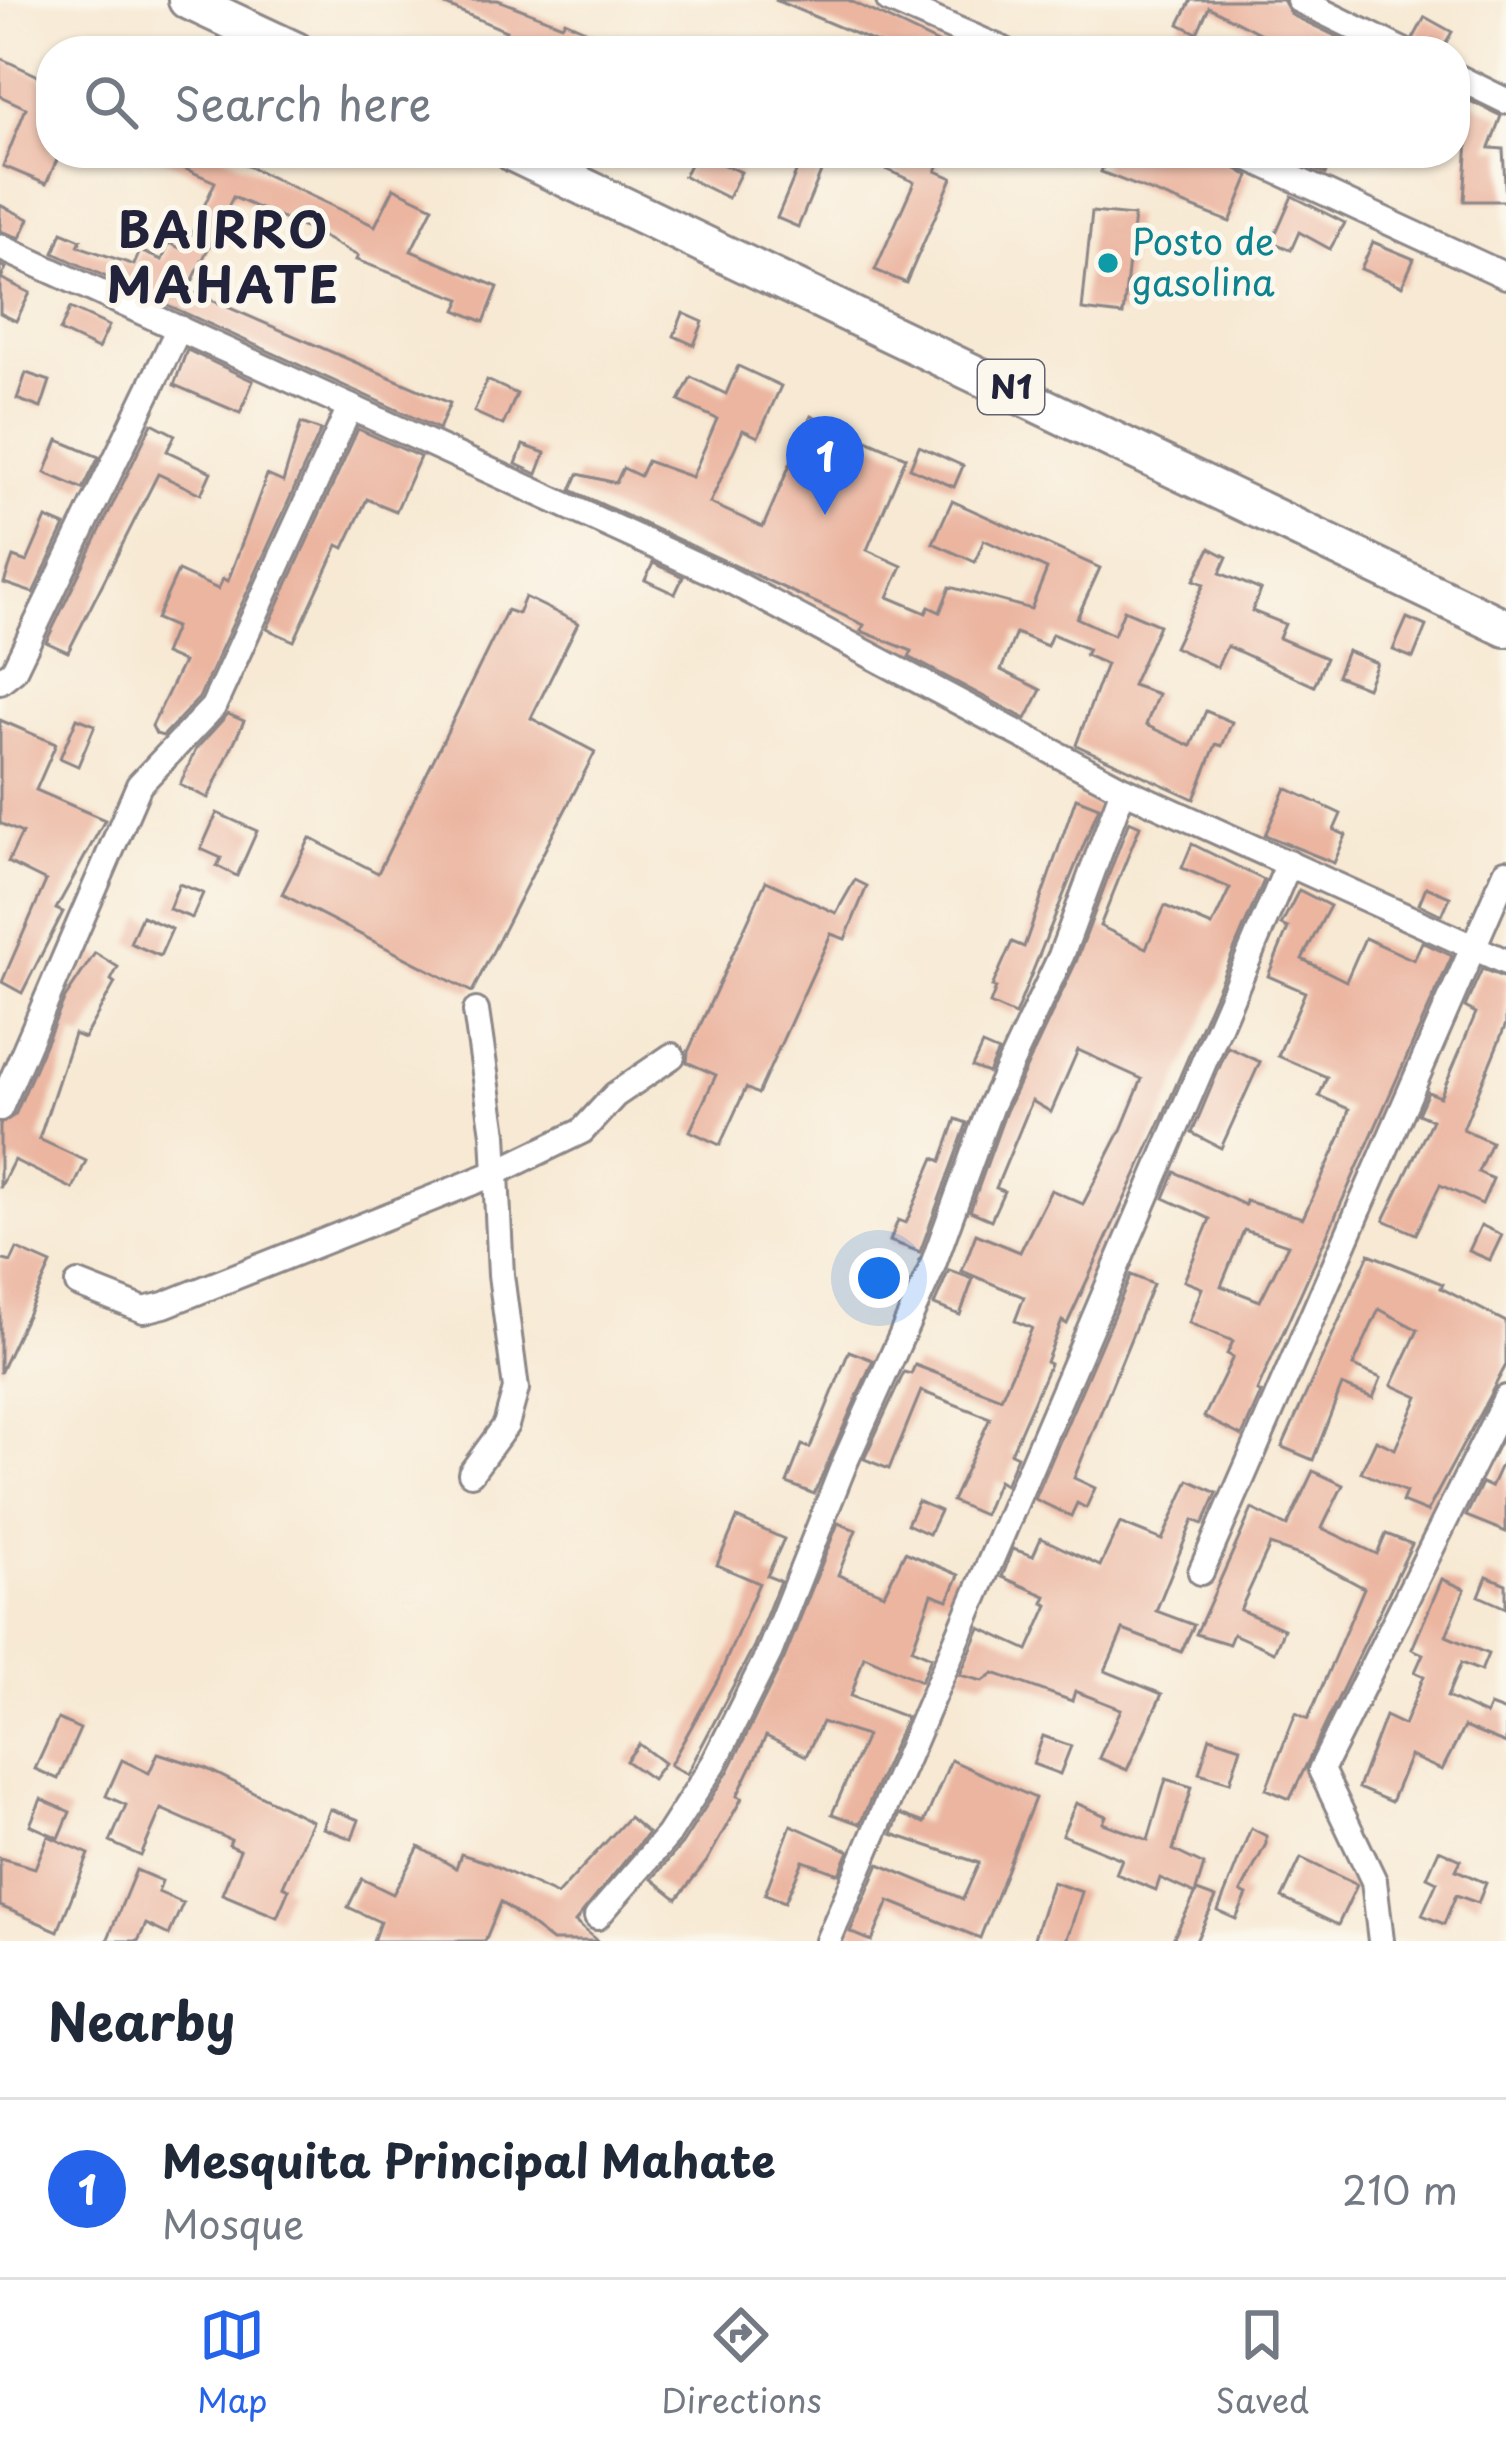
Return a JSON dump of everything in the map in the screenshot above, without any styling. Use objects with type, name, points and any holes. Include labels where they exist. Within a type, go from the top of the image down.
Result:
[{"type":"highway","points":[[187,0],[264,36]]},
{"type":"highway","name":"N1","points":[[545,168],[1149,453],[1506,628]]},
{"type":"street","points":[[890,0],[972,36]]},
{"type":"street","points":[[1299,0],[1372,36]]},
{"type":"street","points":[[1470,83],[1506,101]]},
{"type":"street","points":[[1272,168],[1506,276]]},
{"type":"street","points":[[3,254],[179,328],[727,579],[1123,789],[1506,962]]},
{"type":"street","points":[[0,681],[14,670],[179,328]]},
{"type":"street","points":[[0,1108],[139,785],[213,707],[350,407]]},
{"type":"street","points":[[597,1917],[668,1834],[714,1762],[770,1653],[845,1462],[931,1270],[1008,1064],[1061,956],[1123,789]]},
{"type":"street","points":[[828,1941],[1289,863]]},
{"type":"street","points":[[1201,1572],[1506,872]]},
{"type":"street","points":[[471,1473],[506,1426],[516,1389],[493,1174],[494,1134],[476,1011]]},
{"type":"street","points":[[78,1284],[144,1310],[493,1174],[582,1131],[615,1095],[672,1056]]},
{"type":"street","points":[[1381,1941],[1374,1881],[1321,1770],[1506,1398]]},
{"type":"building","points":[[434,0],[498,0],[598,36],[504,36],[506,31]]},
{"type":"building","points":[[775,0],[848,0],[924,36],[860,36]]},
{"type":"building","points":[[1191,0],[1283,0],[1292,15],[1335,36],[1265,36],[1209,7],[1197,33],[1179,24]]},
{"type":"building","points":[[1425,17],[1452,32],[1450,36],[1415,36]]},
{"type":"building","points":[[0,58],[36,75],[36,168],[53,168],[46,184],[3,166],[26,108],[0,96]]},
{"type":"building","points":[[1470,101],[1501,116],[1489,148],[1503,149],[1506,201],[1464,201],[1466,168],[1470,168]]},
{"type":"building","points":[[183,168],[252,168],[375,226],[394,188],[433,207],[411,251],[498,287],[484,322],[456,310],[461,299],[356,260],[358,256],[314,232],[233,197],[188,290],[450,403],[439,429],[54,253],[62,232],[81,240],[78,246],[134,265],[140,251],[162,260],[169,243],[184,250],[215,182]]},
{"type":"building","points":[[688,168],[741,172],[728,198],[684,176]]},
{"type":"building","points":[[792,168],[823,168],[798,227],[777,218],[797,170]]},
{"type":"building","points":[[883,168],[937,168],[952,178],[906,283],[875,270],[914,182]]},
{"type":"building","points":[[1102,168],[1235,168],[1249,176],[1230,222],[1101,172]]},
{"type":"building","points":[[1292,196],[1345,223],[1330,249],[1299,232],[1291,250],[1272,242]]},
{"type":"building","points":[[0,205],[29,219],[20,238],[0,231]]},
{"type":"building","name":"Posto de gasolina","points":[[1092,212],[1134,216],[1123,315],[1082,310]]},
{"type":"building","points":[[1373,242],[1414,259],[1402,286],[1361,269]]},
{"type":"building","points":[[0,265],[6,268],[1,278],[30,293],[16,321],[0,313]]},
{"type":"building","points":[[70,308],[109,326],[98,349],[60,331]]},
{"type":"building","points":[[683,313],[703,322],[694,345],[674,336]]},
{"type":"building","points":[[187,350],[253,381],[240,413],[174,385]]},
{"type":"building","points":[[738,366],[781,386],[758,437],[743,430],[710,503],[763,527],[811,416],[906,457],[867,550],[902,566],[888,597],[926,613],[929,607],[940,612],[950,587],[1031,609],[1047,569],[984,540],[975,562],[933,543],[952,501],[1100,568],[1077,618],[1114,635],[1124,610],[1159,625],[1132,685],[1158,694],[1146,725],[1191,746],[1206,711],[1232,722],[1222,746],[1216,744],[1194,799],[1076,745],[1106,664],[1085,655],[1088,649],[1052,634],[1047,646],[1016,633],[1001,670],[1041,690],[1026,719],[909,657],[912,651],[861,631],[864,625],[571,490],[578,474],[616,483],[623,468],[640,476],[647,461],[692,477],[717,419],[679,401],[691,377],[726,394]]},
{"type":"building","points":[[26,373],[50,381],[41,408],[17,399]]},
{"type":"building","points":[[487,380],[517,394],[503,425],[474,412]]},
{"type":"building","points":[[152,423],[175,435],[167,451],[211,472],[201,494],[158,474],[68,652],[46,642]]},
{"type":"building","points":[[301,423],[321,430],[199,698],[163,736],[156,734],[152,726],[183,662],[164,654],[175,627],[156,619],[178,571],[218,589],[223,579],[228,581],[267,475],[283,482]]},
{"type":"building","points":[[358,429],[420,457],[396,511],[367,499],[344,548],[338,545],[294,641],[267,629]]},
{"type":"building","points":[[58,440],[99,457],[83,489],[45,473]]},
{"type":"building","points":[[523,445],[545,453],[537,474],[516,464]]},
{"type":"building","points":[[919,446],[963,466],[954,487],[910,468]]},
{"type":"building","points":[[46,518],[65,526],[33,593],[4,583],[13,557],[27,562]]},
{"type":"building","points":[[1210,548],[1227,557],[1220,573],[1261,590],[1252,611],[1285,624],[1279,638],[1326,658],[1314,686],[1227,646],[1217,667],[1174,647],[1204,584],[1194,580]]},
{"type":"building","points":[[653,563],[683,577],[675,594],[645,580]]},
{"type":"building","points":[[525,597],[578,623],[531,718],[595,752],[472,992],[282,894],[310,838],[378,873],[507,610],[518,614]]},
{"type":"building","points":[[1407,618],[1426,626],[1413,658],[1393,650]]},
{"type":"building","points":[[1347,651],[1377,663],[1367,688],[1337,676]]},
{"type":"building","points":[[228,714],[244,721],[208,798],[180,785],[196,749]]},
{"type":"building","points":[[77,718],[95,725],[78,766],[60,758]]},
{"type":"building","points":[[0,720],[56,744],[36,790],[105,820],[56,909],[63,912],[22,993],[2,982],[46,881],[8,862],[22,833],[0,823]]},
{"type":"building","points":[[1286,788],[1341,814],[1334,830],[1346,835],[1334,863],[1265,835]]},
{"type":"building","points":[[1076,798],[1099,807],[1015,1015],[990,1004],[996,988],[992,987],[1012,942],[1024,947]]},
{"type":"building","points":[[217,813],[257,831],[237,876],[217,866],[221,858],[201,849]]},
{"type":"building","points":[[1129,821],[1140,826],[1100,926],[1146,948],[1165,906],[1212,926],[1230,888],[1182,868],[1192,844],[1264,880],[1162,1118],[1067,1324],[1062,1321],[1046,1362],[1050,1364],[1011,1453],[1017,1456],[1005,1485],[998,1481],[984,1515],[952,1501],[990,1418],[921,1391],[889,1469],[864,1459],[904,1372],[911,1374],[915,1365],[1001,1398],[1032,1328],[1015,1321],[1024,1297],[962,1271],[976,1234],[1020,1252],[1051,1190],[1083,1204],[1121,1130],[1142,1079],[1078,1050],[1051,1112],[1032,1101],[996,1188],[1004,1191],[991,1220],[970,1211],[1006,1111],[1076,962]]},
{"type":"building","points":[[855,880],[867,886],[845,939],[831,934],[758,1094],[746,1088],[720,1145],[690,1131],[716,1075],[687,1062],[688,1052],[766,881],[836,913]]},
{"type":"building","points":[[179,884],[203,893],[192,918],[169,909]]},
{"type":"building","points":[[1426,887],[1450,897],[1442,915],[1419,904]]},
{"type":"building","points":[[1299,890],[1330,906],[1302,959],[1346,981],[1365,938],[1414,960],[1422,942],[1452,956],[1257,1391],[1261,1393],[1242,1436],[1204,1417],[1233,1357],[1227,1354],[1233,1341],[1189,1323],[1202,1288],[1184,1281],[1210,1219],[1164,1198],[1175,1172],[1245,1205],[1246,1201],[1303,1218],[1341,1136],[1349,1109],[1319,1096],[1327,1077],[1278,1056],[1305,992],[1268,976],[1288,928],[1281,925]],"holes":[[[1244,1230],[1288,1245],[1260,1301],[1221,1286]]]},
{"type":"building","points":[[142,916],[172,929],[160,956],[130,943]]},
{"type":"building","points":[[95,953],[118,967],[111,980],[115,983],[84,1038],[74,1034],[39,1139],[86,1161],[73,1189],[14,1160],[0,1188],[0,1124],[15,1115],[65,998]]},
{"type":"building","points":[[1482,969],[1506,978],[1506,1024],[1463,1129],[1491,1142],[1478,1172],[1493,1179],[1482,1204],[1440,1185],[1416,1234],[1384,1220],[1432,1120],[1418,1114],[1428,1092],[1440,1097],[1476,1013],[1465,1007]]},
{"type":"building","points":[[982,1045],[998,1052],[988,1073],[972,1067]]},
{"type":"building","points":[[1228,1047],[1260,1062],[1221,1148],[1192,1133]]},
{"type":"building","points":[[956,1119],[967,1123],[920,1252],[890,1241],[898,1220],[906,1223],[934,1158],[941,1161]]},
{"type":"building","points":[[1481,1225],[1502,1235],[1490,1260],[1469,1251]]},
{"type":"building","points":[[17,1249],[51,1264],[0,1373],[0,1259],[11,1262]]},
{"type":"building","points":[[1369,1254],[1443,1284],[1441,1288],[1506,1322],[1506,1365],[1427,1512],[1402,1502],[1406,1492],[1361,1472],[1376,1440],[1395,1449],[1418,1397],[1392,1385],[1418,1330],[1379,1309],[1353,1366],[1381,1378],[1373,1398],[1342,1385],[1313,1460],[1282,1447]]},
{"type":"building","points":[[949,1270],[973,1279],[960,1315],[934,1305]]},
{"type":"building","points":[[1131,1275],[1153,1284],[1074,1478],[1095,1488],[1086,1508],[1077,1503],[1071,1516],[1035,1499]]},
{"type":"building","points":[[849,1351],[873,1360],[814,1494],[787,1483],[802,1445],[810,1448]]},
{"type":"building","points":[[1506,1454],[1506,1532],[1466,1516],[1482,1483],[1491,1487]]},
{"type":"building","points":[[1313,1471],[1343,1485],[1322,1528],[1377,1554],[1386,1534],[1412,1544],[1290,1799],[1266,1789],[1296,1713],[1308,1719],[1364,1588],[1308,1558],[1270,1545],[1240,1610],[1284,1629],[1274,1652],[1233,1634],[1229,1644],[1196,1634],[1252,1509],[1287,1526]]},
{"type":"building","points":[[1189,1480],[1217,1493],[1203,1524],[1193,1520],[1156,1611],[1194,1625],[1181,1652],[1123,1630],[1105,1671],[1162,1694],[1127,1770],[1099,1758],[1121,1709],[1075,1691],[1072,1701],[994,1673],[983,1681],[960,1675],[980,1628],[1028,1650],[1048,1605],[1043,1603],[1046,1596],[1002,1577],[1013,1549],[1033,1556],[1041,1538],[1100,1566],[1120,1523],[1162,1540]]},
{"type":"building","points":[[918,1501],[940,1511],[929,1534],[907,1524]]},
{"type":"building","points":[[737,1518],[784,1539],[767,1576],[780,1581],[754,1646],[687,1774],[670,1765],[718,1679],[759,1583],[717,1565]]},
{"type":"building","points":[[838,1523],[856,1530],[838,1575],[884,1594],[905,1552],[959,1575],[948,1600],[932,1594],[912,1649],[931,1657],[921,1681],[864,1656],[851,1696],[906,1717],[860,1824],[832,1814],[866,1736],[822,1722],[806,1756],[766,1736],[737,1796],[742,1798],[707,1861],[677,1899],[652,1879],[682,1844],[729,1770],[784,1659]]},
{"type":"building","points":[[1487,1576],[1506,1584],[1506,1608],[1479,1596]]},
{"type":"building","points":[[1442,1579],[1465,1589],[1446,1636],[1488,1654],[1481,1671],[1461,1663],[1447,1697],[1486,1715],[1490,1706],[1506,1712],[1506,1744],[1464,1727],[1442,1770],[1410,1756],[1391,1802],[1358,1788],[1385,1716],[1404,1725],[1424,1676],[1415,1672],[1423,1654],[1412,1649]]},
{"type":"building","points":[[58,1719],[80,1729],[58,1779],[35,1769]]},
{"type":"building","points":[[1043,1736],[1071,1746],[1060,1774],[1033,1764]]},
{"type":"building","points":[[1210,1737],[1241,1747],[1230,1782],[1199,1773]]},
{"type":"building","points":[[639,1744],[664,1763],[652,1779],[626,1761]]},
{"type":"building","points":[[158,1753],[205,1768],[312,1821],[283,1886],[289,1889],[277,1917],[222,1894],[240,1850],[229,1845],[231,1840],[161,1809],[141,1856],[110,1842],[126,1805],[106,1796],[122,1760],[149,1773]]},
{"type":"building","points":[[951,1760],[1035,1798],[980,1938],[889,1901],[872,1941],[850,1932],[879,1864],[963,1899],[979,1863],[892,1834],[900,1814],[924,1823]]},
{"type":"building","points":[[1166,1779],[1192,1787],[1173,1850],[1204,1865],[1195,1894],[1160,1878],[1156,1890],[1116,1874],[1122,1859],[1062,1835],[1076,1803],[1106,1816],[1103,1823],[1148,1840]]},
{"type":"building","points":[[41,1799],[70,1812],[59,1838],[30,1825]]},
{"type":"building","points":[[330,1809],[359,1820],[352,1839],[323,1828]]},
{"type":"building","points":[[629,1817],[648,1833],[575,1922],[598,1941],[552,1941],[501,1902],[485,1941],[373,1941],[380,1922],[348,1907],[362,1879],[393,1894],[419,1847],[456,1868],[461,1854],[489,1863],[557,1895]]},
{"type":"building","points":[[791,1825],[849,1851],[839,1874],[803,1861],[785,1902],[765,1894]]},
{"type":"building","points":[[1251,1828],[1266,1836],[1266,1844],[1241,1892],[1247,1895],[1236,1919],[1218,1911]]},
{"type":"building","points":[[48,1836],[89,1854],[58,1931],[0,1906],[0,1858],[35,1868]]},
{"type":"building","points":[[1439,1850],[1461,1860],[1456,1870],[1486,1883],[1478,1903],[1456,1895],[1444,1924],[1422,1915],[1437,1882],[1427,1877]]},
{"type":"building","points":[[1301,1858],[1357,1885],[1338,1925],[1282,1898]]},
{"type":"building","points":[[136,1870],[162,1881],[158,1892],[183,1903],[169,1935],[146,1924],[138,1941],[107,1941]]},
{"type":"building","points":[[1052,1882],[1082,1892],[1072,1924],[1066,1941],[1033,1941]]},
{"type":"building","points":[[1197,1891],[1216,1898],[1196,1941],[1172,1941]]},
{"type":"place","name":"Posto de gasolina","points":[[1108,263]]},
{"type":"place","name":"Mesquita Principal Mahate","points":[[825,515]]},
{"type":"district","name":"BAIRRO MAHATE","points":[[224,258]]}]
